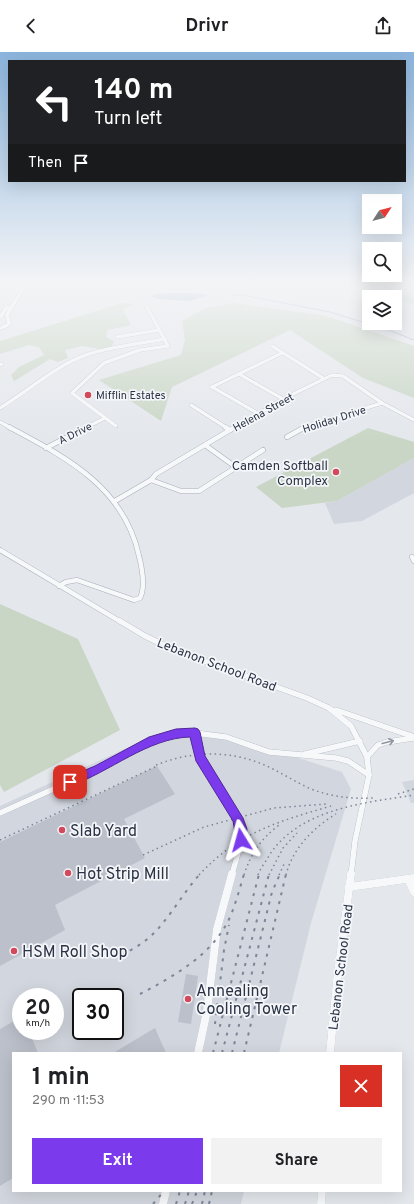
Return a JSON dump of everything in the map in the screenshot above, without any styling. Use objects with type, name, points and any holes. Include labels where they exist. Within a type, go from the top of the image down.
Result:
[{"type":"street","points":[[117,337],[142,333]]},
{"type":"street","points":[[116,426],[72,393],[104,363],[140,350],[168,346],[161,333]]},
{"type":"street","points":[[0,408],[67,364],[86,356],[110,349],[165,339]]},
{"type":"street","points":[[272,346],[323,378]]},
{"type":"street","points":[[259,414],[212,387],[282,353]]},
{"type":"street","points":[[239,374],[284,399]]},
{"type":"street","name":"Helena Street","points":[[115,501],[150,480],[156,474],[230,430],[284,399],[323,378],[332,375],[343,376],[382,403],[414,420]]},
{"type":"street","name":"Holiday Drive","points":[[287,437],[302,428],[382,403]]},
{"type":"street","points":[[191,406],[230,430]]},
{"type":"street","name":"A Drive","points":[[46,448],[105,418]]},
{"type":"street","points":[[0,422],[88,474],[102,486],[115,501],[128,521],[135,539],[142,567],[142,594],[140,598],[134,600],[77,580],[66,582],[59,586]]},
{"type":"street","points":[[205,445],[237,468]]},
{"type":"street","points":[[150,480],[187,493],[199,492],[263,450]]},
{"type":"street","name":"Lebanon School Road","points":[[0,550],[145,636],[174,650],[307,698],[329,708],[351,726],[367,757],[369,775],[355,841],[337,980],[330,1052]]},
{"type":"street","points":[[329,708],[414,737]]},
{"type":"street","points":[[195,732],[200,757],[237,818],[241,829],[241,840],[217,929],[207,1011],[198,1052]]},
{"type":"street","points":[[0,813],[98,769],[153,740],[176,733],[195,732],[226,737],[268,752],[298,756],[336,758],[348,761],[369,775]]},
{"type":"street","points":[[367,757],[378,745],[414,737]]},
{"type":"street","points":[[298,756],[360,741]]},
{"type":"street","points":[[349,887],[411,878],[414,892]]},
{"type":"street","points":[[163,1204],[166,1192]]},
{"type":"street","points":[[321,1204],[322,1192]]},
{"type":"shaded area","points":[[414,458],[414,493],[362,521],[334,524],[325,503],[337,501]]},
{"type":"shaded area","points":[[185,729],[221,733],[342,772],[351,789],[311,923],[279,1052],[12,1052],[12,1192],[244,1192],[241,1204],[0,1204],[0,806],[151,737],[168,731]]},
{"type":"shaded area","points":[[414,780],[414,803],[411,803],[402,782]]},
{"type":"green space","points":[[26,333],[107,333],[106,337],[114,341],[112,346],[101,349],[82,346],[65,350],[68,358],[58,362],[50,359],[14,381],[11,375],[19,367],[44,355],[39,347],[29,345],[0,354],[0,341]]},
{"type":"green space","points":[[184,333],[284,333],[172,387],[161,421],[99,380],[181,355],[185,340]]},
{"type":"green space","points":[[294,333],[376,333],[414,346],[414,398],[363,378]]},
{"type":"green space","name":"Camden Softball Complex","points":[[368,428],[414,442],[414,458],[337,501],[282,508],[256,487]]},
{"type":"green space","points":[[0,604],[78,639],[120,730],[4,792],[0,785]]},
{"type":"building","points":[[157,766],[175,794],[124,819],[145,858],[55,905],[65,930],[0,966],[0,842]]},
{"type":"building","name":"Annealing Cooling Tower","points":[[186,974],[198,976],[191,1024],[178,1022]]},
{"type":"building","points":[[12,1022],[12,1040],[33,1040],[38,1052],[12,1052],[12,1179],[0,1186],[0,1029]]},
{"type":"building","points":[[155,1028],[166,1052],[115,1052]]},
{"type":"waterway","points":[[395,333],[414,340]]},
{"type":"railway","points":[[0,840],[157,766],[156,765],[181,757],[193,755],[219,754],[244,758],[264,765],[304,786],[319,792],[342,797],[374,798]]},
{"type":"railway","points":[[398,794],[414,789]]},
{"type":"railway","points":[[258,875],[267,859],[280,842],[295,829],[313,819],[332,811],[374,801],[414,795]]},
{"type":"railway","points":[[143,855],[204,827],[274,808],[326,804]]},
{"type":"railway","points":[[200,874],[214,860],[244,838],[293,817],[331,806]]},
{"type":"railway","points":[[286,875],[293,856],[305,840],[320,825],[336,814]]},
{"type":"railway","points":[[244,875],[257,847],[279,825]]},
{"type":"railway","points":[[269,875],[283,848],[297,833]]},
{"type":"railway","points":[[279,875],[285,862]]},
{"type":"railway","points":[[122,955],[142,943],[153,934],[166,920],[200,874]]},
{"type":"railway","points":[[140,994],[193,962],[215,941],[224,929],[231,915],[244,874]]},
{"type":"railway","points":[[213,1052],[259,874]]},
{"type":"railway","points":[[222,1052],[269,874]]},
{"type":"railway","points":[[232,1052],[272,892],[280,874]]},
{"type":"railway","points":[[244,1052],[286,874]]},
{"type":"railway","points":[[215,1024],[224,950],[229,925]]},
{"type":"railway","points":[[153,1204],[163,1192]]},
{"type":"railway","points":[[176,1204],[180,1192]]},
{"type":"railway","points":[[185,1204],[189,1192]]},
{"type":"railway","points":[[192,1204],[197,1192]]},
{"type":"railway","points":[[202,1204],[205,1192]]},
{"type":"railway","points":[[209,1204],[212,1192]]},
{"type":"place","name":"Mifflin Estates","points":[[88,395]]},
{"type":"place","name":"Camden Softball Complex","points":[[336,472]]},
{"type":"place","name":"Slab Yard","points":[[62,830]]},
{"type":"place","name":"Hot Strip Mill","points":[[68,873]]},
{"type":"place","name":"HSM Roll Shop","points":[[14,951]]},
{"type":"place","name":"Annealing Cooling Tower","points":[[188,999]]},
{"type":"route","points":[[70,782],[153,740],[176,733],[195,732],[198,753],[237,818],[241,829],[241,840]]}]
